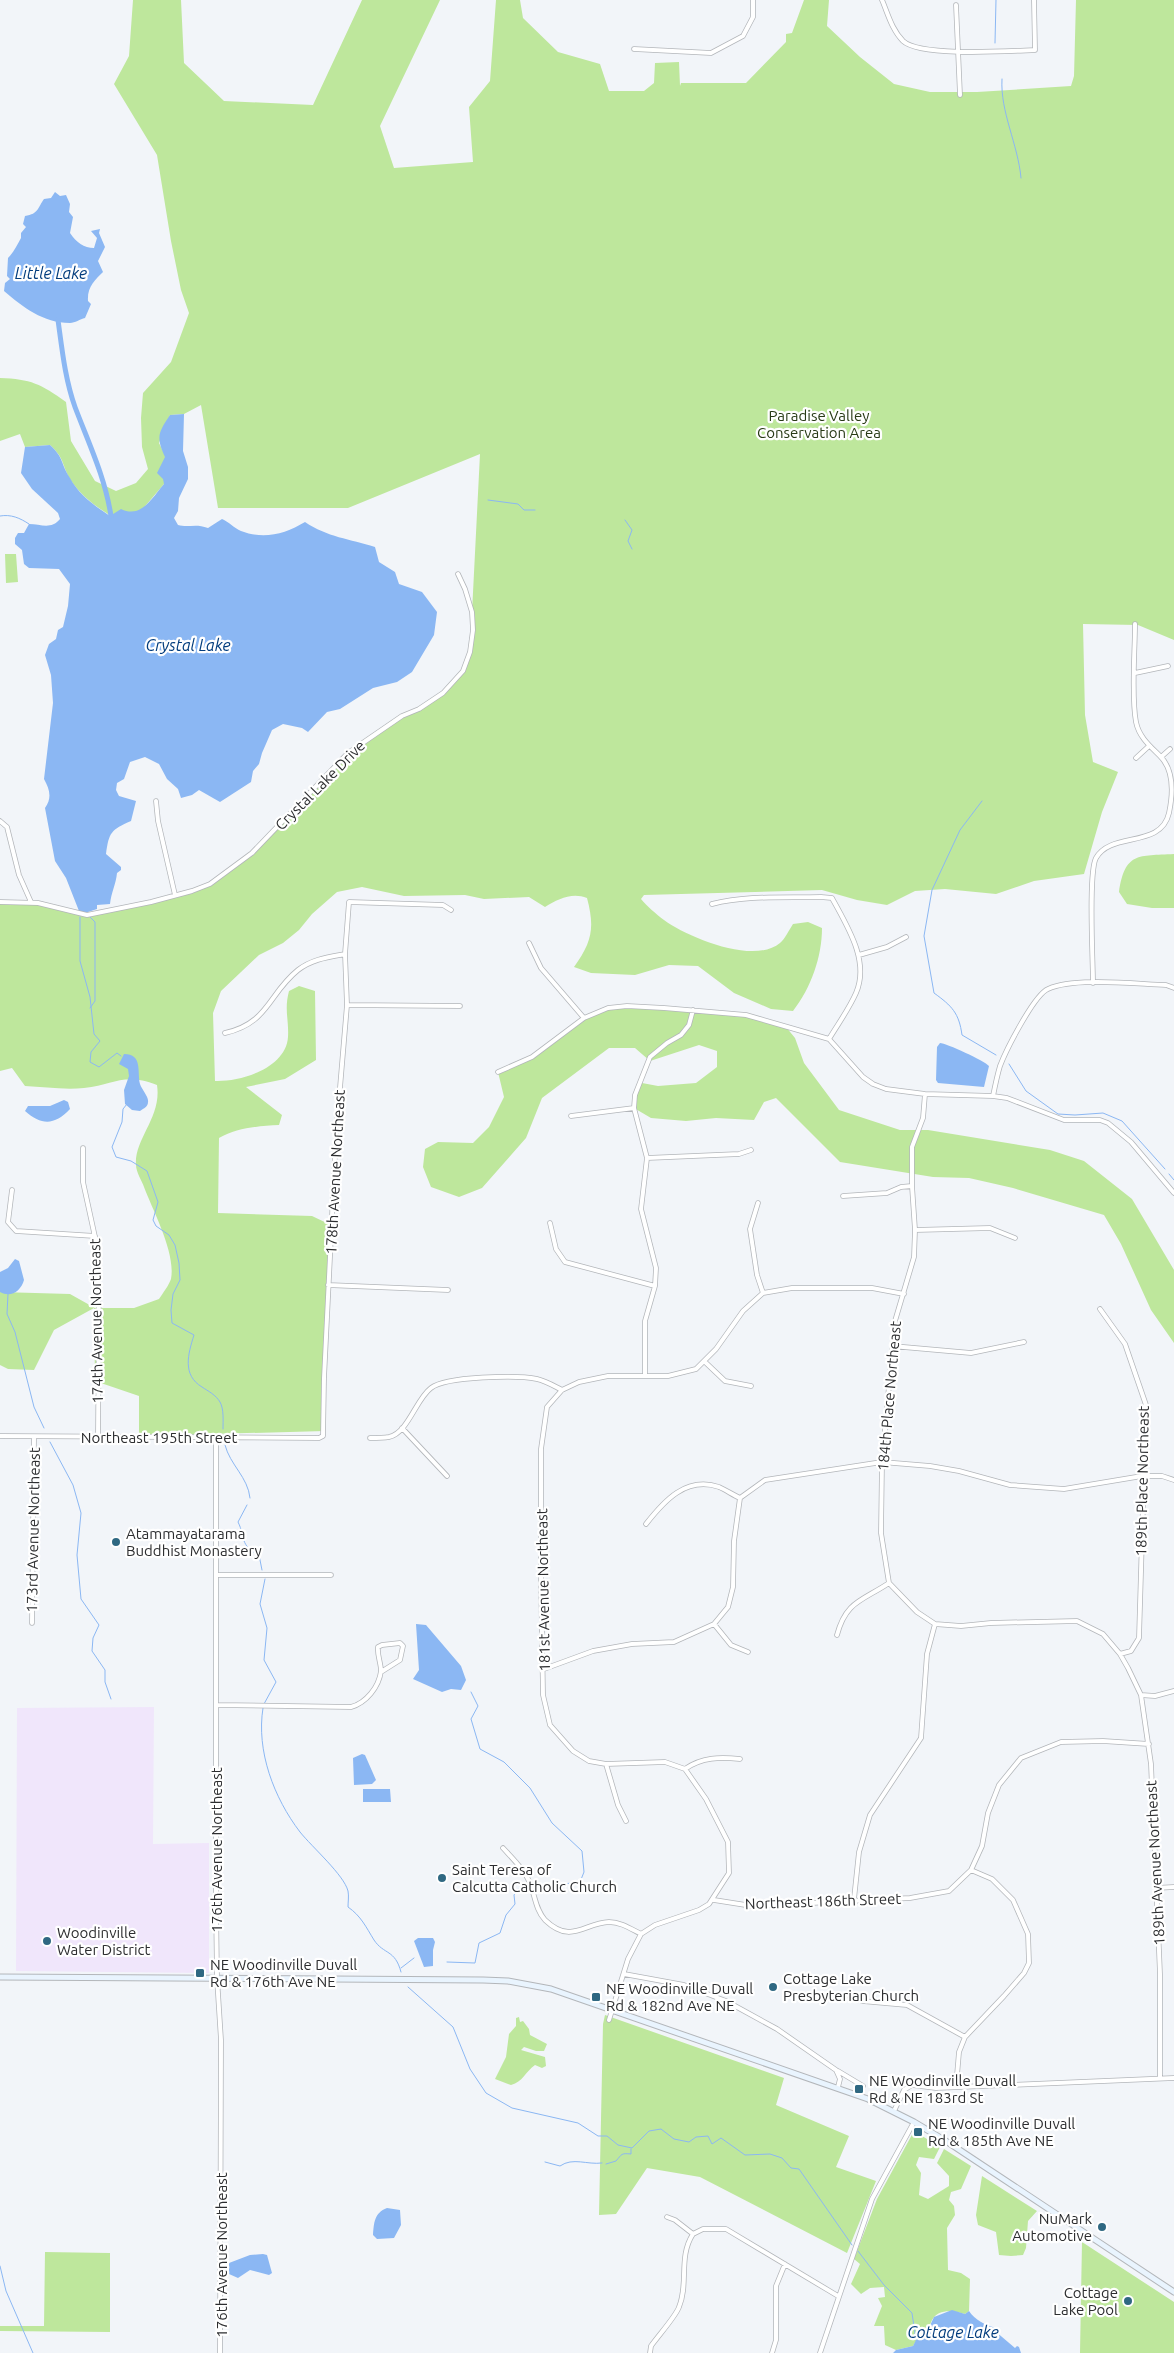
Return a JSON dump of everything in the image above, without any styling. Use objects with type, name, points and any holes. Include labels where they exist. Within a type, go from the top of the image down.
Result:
[{"type":"main road","points":[[0,1977],[508,1981],[551,1989],[838,2087],[894,2111],[914,2122],[1174,2292]]},
{"type":"street","points":[[634,49],[711,53],[743,36],[753,17],[753,0]]},
{"type":"street","points":[[882,0],[894,28],[903,41],[912,46],[958,51],[1035,50],[1034,0]]},
{"type":"street","points":[[956,5],[960,95]]},
{"type":"street","name":"Crystal Lake Drive","points":[[31,902],[88,915],[164,898],[210,884],[252,853],[348,753],[402,716],[419,710],[443,693],[463,670],[470,652],[473,630],[472,612],[458,574]]},
{"type":"street","points":[[1093,983],[1092,877],[1096,859],[1108,848],[1118,843],[1146,836],[1160,829],[1167,821],[1172,779],[1168,767],[1161,757],[1149,746],[1137,724],[1135,624]]},
{"type":"street","points":[[1135,673],[1168,666]]},
{"type":"street","points":[[1136,758],[1149,746]]},
{"type":"street","points":[[1161,757],[1170,750]]},
{"type":"street","points":[[156,801],[175,895]]},
{"type":"street","points":[[0,821],[7,827],[19,875],[31,902],[0,902]]},
{"type":"street","points":[[712,904],[728,900],[746,899],[832,898],[859,955],[859,980],[856,992],[829,1039]]},
{"type":"street","name":"178th Avenue Northeast","points":[[318,1438],[325,1432],[324,1378],[328,1285],[337,1126],[347,1005],[345,954],[349,902],[443,905],[451,910]]},
{"type":"street","points":[[859,955],[887,947],[906,937]]},
{"type":"street","points":[[530,944],[541,968],[584,1018]]},
{"type":"street","points":[[225,1033],[242,1028],[262,1014],[287,980],[300,969],[325,958],[345,954]]},
{"type":"street","points":[[993,1096],[1000,1066],[1034,1001],[1046,989],[1061,985],[1093,983],[1166,985],[1174,988]]},
{"type":"street","points":[[347,1005],[460,1006]]},
{"type":"street","points":[[498,1072],[532,1057],[584,1018],[608,1008],[627,1006],[746,1015],[829,1039],[863,1077],[873,1084],[886,1089],[925,1094],[1007,1098],[1064,1120],[1100,1120],[1116,1128],[1124,1135],[1174,1192]]},
{"type":"street","points":[[645,1375],[645,1321],[655,1286],[656,1268],[641,1209],[647,1158],[634,1108],[637,1086],[650,1056],[681,1035],[689,1025],[693,1010]]},
{"type":"street","name":"184th Place Northeast","points":[[889,1583],[881,1533],[882,1462],[895,1322],[914,1257],[912,1147],[923,1118],[925,1094]]},
{"type":"street","points":[[571,1116],[634,1108]]},
{"type":"street","name":"174th Avenue Northeast","points":[[83,1148],[83,1182],[95,1236],[99,1313],[98,1436]]},
{"type":"street","points":[[647,1158],[739,1154],[751,1150]]},
{"type":"street","points":[[843,1196],[874,1195],[912,1186]]},
{"type":"street","points":[[12,1190],[8,1222],[16,1231],[95,1236]]},
{"type":"street","points":[[758,1202],[750,1228],[756,1275],[764,1293]]},
{"type":"street","points":[[550,1223],[556,1249],[565,1262],[622,1279],[655,1286]]},
{"type":"street","points":[[915,1230],[990,1228],[1015,1238]]},
{"type":"street","points":[[328,1285],[448,1290]]},
{"type":"street","points":[[370,1438],[390,1437],[402,1428],[425,1393],[433,1386],[447,1382],[489,1377],[524,1377],[540,1379],[562,1390],[579,1382],[594,1379],[645,1375],[668,1376],[696,1369],[705,1362],[743,1310],[764,1293],[792,1288],[872,1288],[904,1294]]},
{"type":"street","name":"189th Place Northeast","points":[[1100,1309],[1125,1344],[1146,1405],[1142,1476],[1138,1638],[1131,1651],[1120,1654]]},
{"type":"street","points":[[892,1346],[971,1353],[1024,1342]]},
{"type":"street","points":[[705,1362],[725,1381],[752,1386]]},
{"type":"street","name":"181st Avenue Northeast","points":[[562,1390],[547,1407],[541,1449],[543,1695],[550,1725],[573,1751],[589,1760],[606,1764]]},
{"type":"street","points":[[402,1428],[447,1476]]},
{"type":"street","name":"Northeast 195th Street","points":[[0,1436],[318,1438]]},
{"type":"street","name":"173rd Avenue Northeast","points":[[32,1624],[34,1437]]},
{"type":"street","name":"176th Avenue Northeast","points":[[216,1438],[217,1978],[221,2040],[220,2353]]},
{"type":"street","points":[[544,1669],[593,1651],[632,1644],[674,1642],[714,1624],[728,1607],[733,1587],[734,1541],[740,1498],[765,1480],[882,1462],[930,1466],[959,1471],[1010,1486],[1064,1488],[1142,1476],[1162,1476],[1174,1480]]},
{"type":"street","points":[[646,1524],[668,1498],[682,1489],[691,1486],[719,1487],[740,1498]]},
{"type":"street","points":[[217,1575],[331,1575]]},
{"type":"street","points":[[837,1636],[844,1616],[850,1606],[889,1583],[909,1605],[935,1624],[926,1654],[921,1738],[870,1815],[859,1852],[854,1899]]},
{"type":"street","name":"189th Avenue Northeast","points":[[935,1624],[961,1626],[991,1623],[1077,1621],[1103,1634],[1120,1654],[1142,1695],[1149,1744],[1156,1888],[1160,1974],[1160,2078]]},
{"type":"street","points":[[714,1624],[730,1645],[748,1652]]},
{"type":"street","points":[[216,1705],[351,1707],[361,1704],[367,1699],[380,1672],[378,1647],[382,1644],[400,1643],[403,1646],[400,1660],[380,1672]]},
{"type":"street","points":[[1142,1695],[1155,1696],[1174,1691]]},
{"type":"street","points":[[956,2087],[959,2052],[965,2037],[1024,1973],[1029,1963],[1030,1948],[1022,1917],[1013,1900],[992,1879],[971,1870],[982,1846],[988,1813],[999,1786],[1021,1758],[1052,1745],[1074,1741],[1149,1744]]},
{"type":"street","points":[[685,1768],[695,1762],[706,1759],[740,1759]]},
{"type":"street","points":[[609,2020],[634,1945],[641,1934],[655,1925],[699,1910],[714,1900],[730,1873],[728,1842],[706,1799],[685,1768],[665,1762],[606,1764],[618,1805],[626,1821]]},
{"type":"street","points":[[503,1848],[529,1880],[538,1909],[551,1925],[561,1930],[572,1932],[601,1924],[616,1923],[641,1934]]},
{"type":"street","name":"Northeast 186th Street","points":[[714,1900],[752,1906],[854,1899],[910,1898],[949,1891],[971,1870]]},
{"type":"street","points":[[1156,1888],[1174,1887]]},
{"type":"street","points":[[624,1974],[684,1985],[726,2001],[769,2025],[863,2086]]},
{"type":"street","points":[[850,1997],[862,2001],[907,2006],[965,2037]]},
{"type":"street","points":[[836,2070],[840,2079],[838,2087]]},
{"type":"street","points":[[894,2111],[904,2090],[912,2085],[936,2088],[1174,2078]]},
{"type":"street","points":[[820,2353],[872,2199],[914,2122]]},
{"type":"street","points":[[667,2218],[675,2220],[693,2234]]},
{"type":"street","points":[[650,2353],[651,2346],[679,2309],[683,2294],[684,2253],[693,2234],[703,2229],[726,2229],[838,2296]]},
{"type":"street","points":[[772,2353],[776,2340],[776,2286],[785,2264]]},
{"type":"shaded area","points":[[154,1707],[153,1844],[209,1843],[209,1973],[16,1971],[17,1708]]},
{"type":"green space","name":"Paradise Valley Conservation Area","points":[[133,0],[181,0],[184,63],[224,101],[313,105],[362,0],[440,0],[380,126],[394,168],[473,162],[469,107],[490,81],[496,0],[520,0],[523,18],[558,52],[600,64],[609,91],[644,91],[654,83],[655,63],[679,62],[680,86],[681,83],[746,83],[786,42],[786,34],[792,33],[804,0],[829,0],[827,26],[860,57],[894,84],[930,92],[977,92],[1071,86],[1074,76],[1076,0],[1174,0],[1174,640],[1138,625],[1083,624],[1085,715],[1093,762],[1118,772],[1102,812],[1084,874],[1034,881],[996,894],[945,889],[915,891],[887,905],[857,900],[822,890],[644,895],[641,899],[661,918],[675,927],[704,941],[738,950],[754,951],[768,949],[782,941],[793,924],[808,922],[822,928],[818,961],[805,992],[793,1011],[771,1009],[734,993],[698,966],[669,965],[635,975],[591,973],[574,967],[585,950],[591,926],[587,898],[581,896],[565,897],[545,907],[529,897],[484,899],[465,895],[404,896],[362,887],[337,892],[312,914],[299,930],[283,943],[259,955],[221,991],[213,1013],[215,1081],[237,1079],[249,1076],[271,1065],[285,1048],[288,1037],[287,1009],[289,991],[299,986],[315,991],[316,1060],[285,1079],[246,1087],[282,1115],[279,1125],[248,1128],[219,1138],[218,1213],[312,1216],[333,1226],[325,1328],[325,1431],[139,1436],[139,1396],[95,1381],[94,1308],[54,1330],[34,1370],[8,1369],[0,1365],[0,1292],[70,1294],[95,1308],[134,1308],[159,1299],[171,1279],[172,1269],[163,1232],[136,1165],[139,1146],[156,1107],[157,1085],[145,1081],[127,1079],[77,1089],[25,1086],[12,1068],[0,1071],[0,902],[31,902],[81,915],[192,893],[211,885],[252,853],[348,753],[402,716],[419,709],[443,693],[463,670],[470,652],[480,454],[348,508],[218,508],[201,405],[184,414],[170,415],[159,443],[166,457],[164,484],[141,511],[111,516],[78,490],[70,479],[61,458],[50,445],[25,447],[20,434],[0,441],[0,378],[28,381],[42,387],[66,402],[71,441],[95,481],[116,491],[136,483],[148,469],[142,447],[141,418],[143,393],[171,362],[189,313],[181,290],[171,241],[157,155],[114,84],[129,56]]},
{"type":"green space","points":[[5,554],[16,554],[18,582],[6,583]]},
{"type":"green space","points":[[1174,854],[1174,908],[1152,908],[1127,904],[1119,892],[1125,869],[1130,863],[1142,856]]},
{"type":"green space","points":[[627,1006],[746,1015],[786,1027],[795,1038],[804,1063],[839,1110],[900,1130],[928,1130],[1050,1150],[1084,1161],[1132,1199],[1174,1270],[1174,1343],[1151,1310],[1121,1244],[1104,1215],[1013,1188],[969,1178],[933,1177],[840,1162],[776,1098],[764,1102],[754,1120],[716,1118],[686,1121],[651,1118],[634,1108],[635,1095],[642,1083],[658,1086],[696,1083],[717,1067],[717,1051],[699,1045],[650,1061],[635,1048],[609,1048],[542,1098],[526,1138],[482,1188],[459,1197],[431,1187],[423,1167],[425,1149],[438,1142],[473,1143],[489,1127],[504,1097],[498,1072],[533,1057],[587,1018],[611,1009]]},
{"type":"green space","points":[[605,2015],[784,2078],[776,2105],[849,2136],[836,2167],[876,2181],[847,2253],[700,2177],[647,2168],[616,2214],[599,2215],[603,2024]]},
{"type":"green space","points":[[519,2017],[520,2022],[523,2021],[529,2029],[530,2035],[547,2044],[544,2051],[536,2051],[524,2047],[521,2050],[545,2057],[546,2066],[542,2068],[535,2065],[518,2082],[511,2085],[495,2079],[506,2057],[509,2034],[516,2026],[516,2018]]},
{"type":"green space","points":[[914,2131],[940,2147],[934,2159],[919,2157],[916,2165],[921,2173],[919,2195],[928,2199],[949,2186],[949,2176],[937,2163],[944,2149],[971,2166],[961,2189],[951,2192],[949,2200],[954,2206],[955,2215],[947,2228],[948,2270],[961,2273],[970,2279],[969,2311],[965,2314],[952,2311],[943,2312],[935,2316],[928,2329],[913,2346],[896,2350],[885,2345],[884,2326],[874,2326],[882,2306],[878,2298],[885,2297],[884,2287],[870,2288],[861,2294],[851,2284],[860,2264],[854,2259],[877,2199]]},
{"type":"green space","points":[[982,2176],[1037,2211],[1028,2221],[1026,2248],[1023,2255],[999,2255],[996,2232],[978,2225],[976,2215]]},
{"type":"green space","points":[[1082,2242],[1174,2302],[1174,2353],[1080,2353]]},
{"type":"green space","points":[[45,2252],[110,2253],[110,2332],[0,2331],[0,2326],[44,2326]]},
{"type":"water","name":"Little Lake","points":[[55,192],[60,196],[66,195],[70,204],[69,212],[73,217],[70,233],[75,239],[84,246],[94,248],[97,238],[91,231],[100,229],[99,233],[105,247],[98,261],[103,272],[90,288],[88,301],[91,304],[85,318],[72,323],[42,317],[26,308],[4,291],[5,283],[10,279],[7,276],[8,258],[26,227],[23,224],[25,216],[36,212],[44,199],[51,198]]},
{"type":"water","name":"Crystal Lake","points":[[184,414],[183,451],[188,467],[188,479],[179,498],[178,511],[174,518],[178,525],[208,528],[222,519],[241,531],[250,534],[266,535],[290,530],[305,522],[330,534],[375,547],[379,562],[395,572],[399,584],[422,592],[437,612],[434,635],[412,672],[397,682],[373,688],[340,709],[327,712],[308,732],[302,728],[283,724],[272,730],[259,764],[253,771],[251,782],[220,802],[199,790],[192,795],[181,798],[178,789],[167,779],[159,764],[145,757],[130,762],[124,779],[117,783],[116,790],[119,796],[136,801],[131,821],[112,833],[108,841],[106,854],[121,867],[121,870],[117,873],[110,904],[97,905],[97,909],[88,912],[91,917],[89,917],[79,911],[66,878],[55,861],[45,808],[49,797],[49,790],[44,779],[53,703],[51,675],[45,655],[49,644],[56,639],[58,630],[63,627],[68,606],[70,584],[59,569],[29,568],[24,564],[22,550],[15,544],[15,538],[18,533],[24,533],[29,524],[46,526],[60,519],[58,513],[32,489],[21,473],[25,447],[50,445],[58,454],[78,490],[110,516],[121,509],[134,511],[146,506],[164,484],[163,479],[157,473],[165,457],[159,440],[161,431],[170,415]]},
{"type":"water","points":[[940,1043],[981,1060],[989,1066],[984,1087],[938,1083],[936,1080],[937,1047]]},
{"type":"water","points":[[124,1054],[130,1055],[137,1060],[140,1084],[148,1102],[146,1107],[140,1111],[132,1110],[125,1104],[124,1090],[129,1076],[128,1069],[119,1064]]},
{"type":"water","points":[[64,1100],[68,1102],[70,1109],[54,1121],[48,1122],[37,1119],[25,1111],[28,1106],[50,1106]]},
{"type":"water","points":[[15,1259],[19,1261],[24,1280],[18,1290],[12,1294],[4,1294],[0,1292],[0,1272],[8,1268]]},
{"type":"water","points":[[416,1624],[426,1625],[461,1666],[466,1680],[461,1690],[451,1689],[442,1692],[413,1679],[419,1670]]},
{"type":"water","points":[[362,1754],[365,1755],[376,1780],[372,1784],[354,1785],[353,1758]]},
{"type":"water","points":[[363,1789],[390,1789],[391,1802],[363,1802]]},
{"type":"water","points":[[418,1938],[433,1938],[435,1942],[433,1966],[424,1967],[414,1941]]},
{"type":"water","points":[[387,2208],[400,2210],[401,2225],[394,2238],[377,2239],[373,2235],[376,2219],[379,2213]]},
{"type":"water","points":[[250,2255],[267,2255],[272,2273],[269,2275],[250,2270],[238,2278],[229,2274],[229,2263]]},
{"type":"water","name":"Cottage Lake","points":[[952,2310],[965,2314],[969,2311],[981,2322],[996,2328],[995,2331],[1015,2348],[1019,2347],[1021,2353],[893,2353],[896,2350],[913,2346],[916,2340],[927,2332],[934,2317]]},
{"type":"waterway","points":[[995,43],[996,0]]},
{"type":"waterway","points":[[1002,79],[1006,116],[1021,178]]},
{"type":"waterway","points":[[58,320],[69,386],[75,407],[101,474],[111,516]]},
{"type":"waterway","points":[[488,500],[518,504],[524,510],[535,510]]},
{"type":"waterway","points":[[0,516],[15,517],[29,524]]},
{"type":"waterway","points":[[625,520],[632,530],[628,541],[632,549]]},
{"type":"waterway","points":[[982,801],[960,830],[932,890],[924,936],[934,993],[946,1002],[957,1015],[962,1035],[996,1055]]},
{"type":"waterway","points":[[80,917],[80,961],[90,997],[94,1034],[100,1041],[91,1052],[90,1062],[99,1067],[117,1053],[121,1056]]},
{"type":"waterway","points":[[90,917],[95,922],[95,1001],[90,1008]]},
{"type":"waterway","points":[[1009,1064],[1026,1091],[1058,1114],[1103,1113],[1122,1121],[1165,1169]]},
{"type":"waterway","points":[[127,1104],[123,1109],[122,1122],[112,1147],[116,1157],[131,1161],[147,1171],[158,1202],[153,1220],[156,1226],[169,1235],[175,1245],[179,1263],[180,1280],[173,1294],[172,1323],[194,1335],[190,1349],[189,1370],[196,1382],[214,1395],[220,1402],[223,1412],[223,1429]]},
{"type":"waterway","points":[[1169,1174],[1174,1180]]},
{"type":"waterway","points":[[8,1294],[7,1314],[15,1332],[34,1407],[44,1428]]},
{"type":"waterway","points":[[50,1442],[73,1485],[81,1513],[77,1555],[81,1599],[99,1625],[93,1638],[92,1651],[105,1670],[105,1682],[111,1699]]},
{"type":"waterway","points":[[225,1445],[227,1452],[243,1477],[250,1498]]},
{"type":"waterway","points":[[247,1505],[238,1522],[248,1548],[259,1555],[262,1570]]},
{"type":"waterway","points":[[264,1704],[276,1682],[264,1660],[267,1628],[260,1604],[265,1579]]},
{"type":"waterway","points":[[471,1692],[478,1706],[471,1719],[480,1749],[504,1762],[530,1788],[552,1823],[582,1851],[584,1872],[580,1882],[547,1886],[539,1890]]},
{"type":"waterway","points":[[263,1708],[262,1741],[265,1757],[269,1773],[282,1804],[300,1832],[345,1884],[348,1893],[348,1907],[360,1918],[378,1945],[396,1959],[401,1972]]},
{"type":"waterway","points":[[447,1962],[475,1963],[479,1943],[500,1933],[506,1915],[515,1904],[514,1895],[518,1889]]},
{"type":"waterway","points":[[401,1968],[414,1958]]},
{"type":"waterway","points":[[408,1987],[453,2027],[470,2069],[486,2093],[512,2108],[578,2123],[598,2136],[607,2136],[618,2145],[632,2148],[649,2131],[661,2129],[674,2139],[689,2142],[696,2137],[708,2136],[712,2144],[721,2138],[745,2155],[770,2154],[782,2158],[791,2168],[799,2169],[852,2245]]},
{"type":"waterway","points":[[606,2164],[616,2161],[622,2155],[631,2154],[631,2149]]},
{"type":"waterway","points":[[545,2162],[560,2166],[570,2162],[602,2163]]},
{"type":"waterway","points":[[858,2251],[884,2285],[912,2313],[916,2340]]},
{"type":"waterway","points":[[0,2266],[6,2291],[33,2353]]},
{"type":"place","name":"Atammayatarama Buddhist Monastery","points":[[116,1542]]},
{"type":"place","name":"Saint Teresa of Calcutta Catholic Church","points":[[442,1878]]},
{"type":"place","name":"Woodinville Water District","points":[[47,1941]]},
{"type":"place","name":"NE Woodinville Duvall Rd & 176th Ave NE","points":[[200,1973]]},
{"type":"place","name":"Cottage Lake Presbyterian Church","points":[[773,1987]]},
{"type":"place","name":"NE Woodinville Duvall Rd & 182nd Ave NE","points":[[596,1997]]},
{"type":"place","name":"NE Woodinville Duvall Rd & NE 183rd St","points":[[859,2089]]},
{"type":"place","name":"NE Woodinville Duvall Rd & 185th Ave NE","points":[[918,2132]]},
{"type":"place","name":"NuMark Automotive","points":[[1102,2227]]},
{"type":"place","name":"Cottage Lake Pool","points":[[1128,2301]]}]
